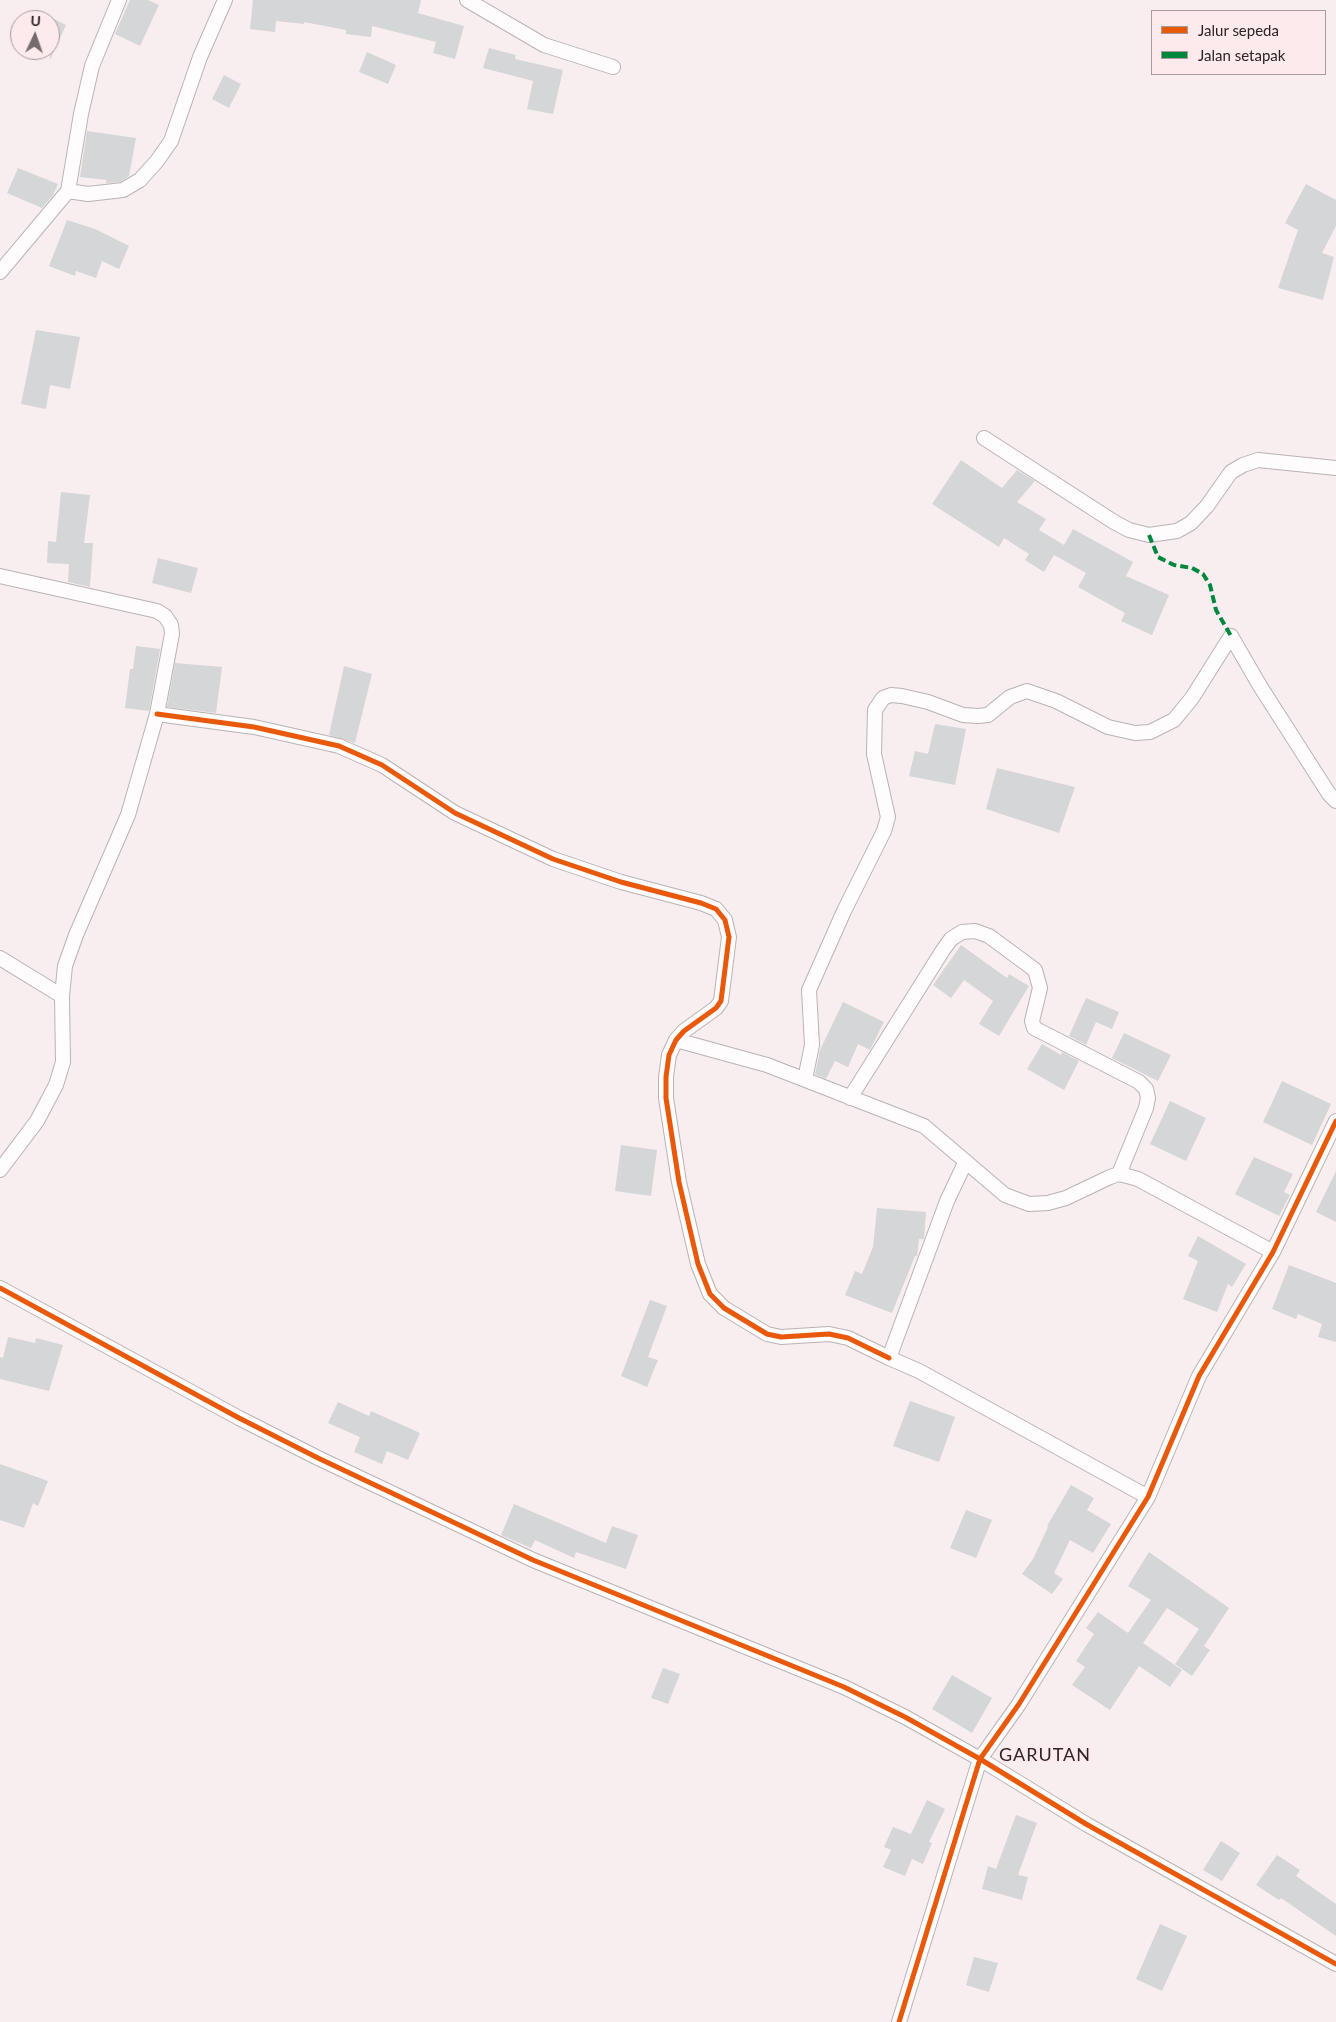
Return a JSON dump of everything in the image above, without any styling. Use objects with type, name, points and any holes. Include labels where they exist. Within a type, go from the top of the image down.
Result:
[{"type":"street","points":[[0,272],[68,191],[81,114],[92,66],[119,0]]},
{"type":"street","points":[[68,191],[88,194],[123,190],[140,180],[157,161],[171,141],[200,57],[225,0]]},
{"type":"street","points":[[467,0],[544,45],[613,67]]},
{"type":"street","points":[[984,438],[1114,522],[1129,530],[1149,535],[1177,531],[1191,523],[1231,472],[1243,465],[1258,460],[1336,468]]},
{"type":"street","points":[[0,576],[146,607],[165,616],[172,634],[157,714],[128,815],[76,935],[65,966],[62,996],[63,1062],[56,1085],[37,1121],[0,1170]]},
{"type":"street","points":[[805,1079],[812,1045],[809,990],[844,911],[884,831],[888,817],[874,754],[875,710],[884,698],[891,695],[902,696],[928,702],[963,715],[978,716],[988,715],[1010,697],[1027,691],[1056,701],[1108,727],[1135,733],[1150,732],[1174,720],[1192,698],[1231,636],[1286,728],[1328,794],[1336,802]]},
{"type":"street","points":[[157,714],[254,727],[339,746],[382,765],[455,814],[552,859],[621,882],[702,903],[716,910],[725,920],[729,937],[721,1000],[716,1008],[684,1031],[676,1040],[669,1055],[666,1098],[679,1182],[698,1264],[710,1294],[724,1308],[767,1334],[781,1337],[829,1334],[848,1338],[919,1371],[1148,1497]]},
{"type":"street","points":[[850,1098],[951,939],[962,932],[975,931],[989,936],[1035,970],[1040,988],[1032,1021],[1034,1028],[1138,1082],[1146,1089],[1148,1098],[1146,1108],[1119,1174]]},
{"type":"street","points":[[0,958],[62,996]]},
{"type":"street","points":[[676,1040],[757,1062],[924,1126],[945,1142],[965,1163],[1005,1195],[1029,1204],[1048,1203],[1066,1198],[1119,1174],[1138,1179],[1273,1252]]},
{"type":"street","points":[[898,2022],[980,1759],[1019,1704],[1148,1497],[1199,1376],[1273,1252],[1336,1121]]},
{"type":"street","points":[[889,1358],[947,1201],[965,1163]]},
{"type":"street","points":[[0,1288],[238,1418],[533,1560],[844,1687],[905,1717],[980,1759],[1086,1824],[1336,1964]]},
{"type":"building","points":[[130,0],[148,0],[159,5],[140,46],[115,34]]},
{"type":"building","points":[[253,0],[421,0],[418,13],[464,26],[455,59],[433,53],[436,42],[372,26],[371,37],[346,34],[346,30],[304,22],[304,24],[276,21],[275,32],[250,29]]},
{"type":"building","points":[[60,22],[66,25],[60,38]]},
{"type":"building","points":[[489,48],[516,55],[515,59],[563,70],[553,114],[527,109],[533,81],[483,68]]},
{"type":"building","points":[[367,52],[396,65],[388,84],[359,72]]},
{"type":"building","points":[[224,75],[241,84],[229,108],[212,99]]},
{"type":"building","points":[[87,131],[136,138],[129,176],[120,182],[106,183],[107,180],[80,177]]},
{"type":"building","points":[[18,168],[58,184],[53,195],[42,208],[7,193]]},
{"type":"building","points":[[1306,184],[1336,200],[1336,226],[1322,253],[1334,257],[1323,300],[1278,288],[1298,230],[1285,223]]},
{"type":"building","points":[[67,220],[95,229],[129,246],[119,269],[102,261],[96,278],[76,271],[75,276],[49,266]]},
{"type":"building","points":[[36,330],[80,337],[70,389],[50,385],[46,409],[21,404]]},
{"type":"building","points":[[961,460],[1002,488],[1017,470],[1035,481],[1017,502],[1046,519],[1039,530],[1064,545],[1073,529],[1133,562],[1126,576],[1169,595],[1152,635],[1121,621],[1125,613],[1078,587],[1086,573],[1054,555],[1044,572],[1025,560],[1029,554],[1004,538],[999,547],[932,504]]},
{"type":"building","points":[[61,492],[90,495],[84,543],[93,543],[90,587],[68,582],[69,564],[47,563],[48,541],[56,542]]},
{"type":"building","points":[[158,558],[198,568],[191,593],[152,583]]},
{"type":"building","points":[[136,646],[160,649],[149,711],[125,708],[130,669],[133,669]]},
{"type":"building","points":[[175,663],[222,667],[216,713],[167,707]]},
{"type":"building","points":[[344,666],[372,674],[355,743],[329,735]]},
{"type":"building","points":[[935,724],[966,729],[955,785],[909,776],[915,751],[928,754]]},
{"type":"building","points":[[997,768],[1075,787],[1059,833],[986,809]]},
{"type":"building","points":[[961,945],[1007,978],[1009,974],[1029,986],[999,1036],[979,1024],[993,1001],[964,980],[951,998],[933,985]]},
{"type":"building","points":[[1086,998],[1119,1012],[1112,1029],[1096,1022],[1086,1045],[1069,1036]]},
{"type":"building","points":[[843,1002],[884,1022],[870,1050],[858,1044],[848,1067],[835,1061],[826,1079],[815,1074],[820,1050]]},
{"type":"building","points":[[1124,1033],[1171,1055],[1158,1081],[1112,1058]]},
{"type":"building","points":[[1042,1044],[1061,1055],[1062,1052],[1079,1061],[1064,1090],[1027,1069]]},
{"type":"building","points":[[1282,1081],[1331,1104],[1312,1145],[1263,1122]]},
{"type":"building","points":[[1170,1101],[1206,1118],[1186,1161],[1150,1144]]},
{"type":"building","points":[[621,1145],[657,1150],[651,1196],[615,1191]]},
{"type":"building","points":[[1254,1157],[1293,1174],[1284,1192],[1290,1195],[1279,1216],[1235,1194]]},
{"type":"building","points":[[1336,1171],[1336,1222],[1316,1212]]},
{"type":"building","points":[[877,1208],[926,1212],[924,1239],[919,1239],[917,1256],[915,1256],[892,1313],[845,1295],[855,1271],[862,1274],[873,1247]]},
{"type":"building","points":[[1198,1236],[1246,1264],[1232,1287],[1228,1284],[1217,1312],[1183,1299],[1198,1261],[1188,1256]]},
{"type":"building","points":[[1289,1265],[1336,1283],[1336,1342],[1318,1337],[1322,1324],[1298,1314],[1296,1319],[1272,1309]]},
{"type":"building","points":[[650,1300],[667,1306],[648,1357],[658,1360],[647,1387],[621,1376]]},
{"type":"building","points":[[8,1337],[35,1343],[36,1338],[63,1345],[49,1391],[0,1379],[0,1357],[3,1358]]},
{"type":"building","points":[[910,1401],[955,1417],[939,1462],[893,1446]]},
{"type":"building","points":[[338,1402],[369,1416],[371,1411],[420,1433],[408,1460],[387,1451],[382,1464],[354,1452],[360,1437],[328,1423]]},
{"type":"building","points":[[0,1464],[48,1481],[38,1506],[33,1503],[24,1528],[0,1520]]},
{"type":"building","points":[[1071,1485],[1094,1498],[1087,1510],[1111,1524],[1093,1553],[1070,1540],[1054,1573],[1063,1579],[1052,1594],[1022,1574],[1033,1559],[1047,1526]]},
{"type":"building","points":[[514,1504],[606,1543],[612,1526],[638,1535],[626,1569],[576,1552],[574,1558],[535,1540],[531,1548],[501,1535]]},
{"type":"building","points":[[966,1510],[992,1520],[976,1558],[950,1548]]},
{"type":"building","points":[[1149,1552],[1229,1608],[1204,1646],[1210,1650],[1192,1676],[1175,1664],[1199,1629],[1167,1608],[1143,1643],[1182,1670],[1170,1687],[1139,1666],[1110,1710],[1072,1685],[1085,1667],[1076,1661],[1094,1634],[1086,1628],[1098,1612],[1128,1633],[1151,1600],[1128,1586]]},
{"type":"building","points":[[663,1668],[680,1674],[668,1704],[651,1698]]},
{"type":"building","points":[[952,1675],[992,1698],[972,1733],[932,1709]]},
{"type":"building","points":[[927,1800],[945,1809],[929,1842],[932,1843],[923,1864],[912,1859],[905,1876],[883,1867],[891,1850],[884,1847],[893,1827],[911,1834]]},
{"type":"building","points":[[1016,1815],[1037,1823],[1018,1875],[1028,1877],[1022,1900],[982,1889],[988,1866],[996,1869]]},
{"type":"building","points":[[1221,1841],[1240,1853],[1222,1881],[1203,1870]]},
{"type":"building","points":[[1277,1855],[1300,1870],[1296,1876],[1336,1904],[1336,1936],[1281,1898],[1279,1900],[1256,1885]]},
{"type":"building","points":[[1160,1924],[1187,1936],[1162,1991],[1136,1979]]},
{"type":"building","points":[[974,1957],[998,1963],[989,1992],[966,1985]]},
{"type":"marked path","points":[[1149,535],[1158,557],[1174,565],[1192,568],[1203,574],[1210,585],[1216,610],[1231,636]]},
{"type":"cycle path","points":[[157,714],[254,727],[339,746],[382,765],[455,813],[553,859],[621,882],[701,903],[716,909],[725,920],[729,937],[721,1001],[716,1008],[684,1031],[676,1040],[669,1055],[666,1077],[666,1098],[679,1182],[698,1264],[710,1294],[724,1308],[767,1334],[781,1337],[829,1334],[848,1338],[889,1358]]},
{"type":"cycle path","points":[[1336,1121],[1273,1252],[1199,1376],[1148,1497],[1019,1704],[980,1759],[1086,1824],[1336,1964]]},
{"type":"cycle path","points":[[0,1288],[239,1418],[318,1458],[533,1560],[844,1687],[905,1717],[980,1759],[899,2022]]},
{"type":"district","name":"GARUTAN","points":[[1045,1755]]}]
